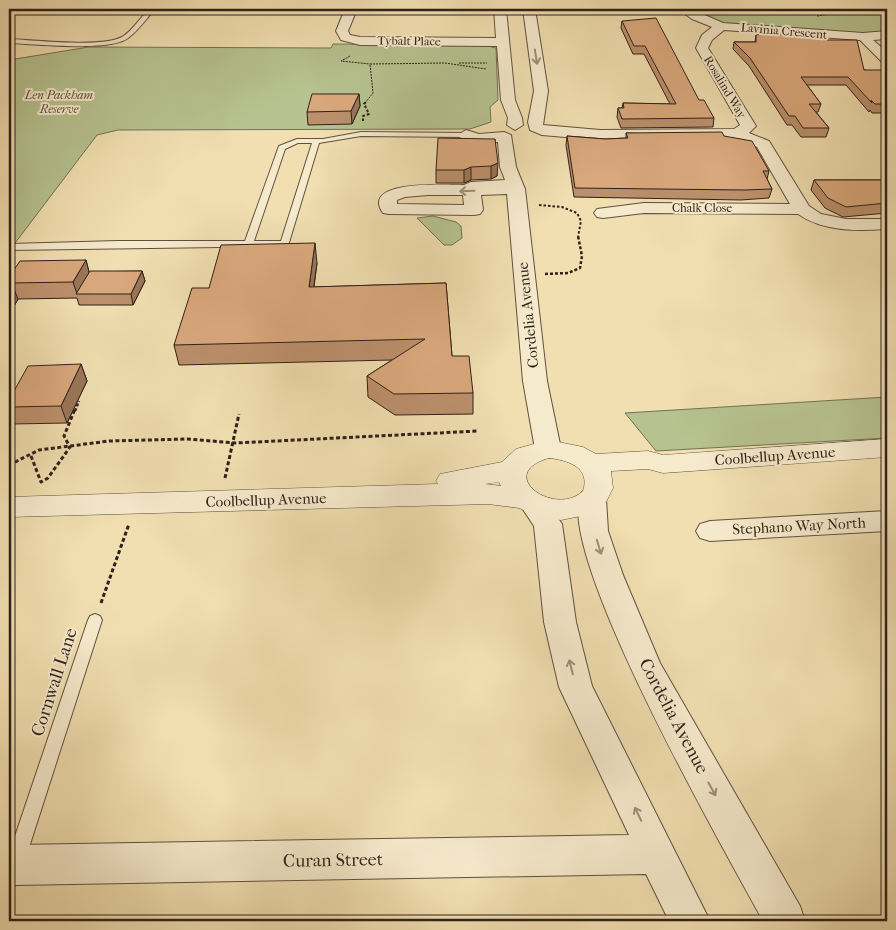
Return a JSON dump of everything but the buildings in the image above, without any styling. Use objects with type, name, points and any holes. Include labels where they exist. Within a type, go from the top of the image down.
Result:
[{"type":"street","name":"Tybalt Place","points":[[351,9],[342,31],[345,37],[360,41],[504,42]]},
{"type":"street","points":[[500,9],[508,100],[521,135]]},
{"type":"street","points":[[521,135],[542,91],[528,9]]},
{"type":"street","name":"Lavinia Crescent","points":[[684,9],[696,17],[721,26],[863,37],[887,35]]},
{"type":"street","name":"Rosalind Way","points":[[466,135],[478,139],[521,135],[738,134],[748,126],[702,48],[706,38],[721,26]]},
{"type":"street","points":[[863,37],[887,59]]},
{"type":"street","points":[[738,134],[763,144],[802,209],[815,218],[846,225],[887,224]]},
{"type":"street","name":"Cordelia Avenue","points":[[521,135],[515,185],[535,381],[548,449]]},
{"type":"street","points":[[471,190],[515,185]]},
{"type":"street","name":"Chalk Close","points":[[603,213],[644,208],[802,209]]},
{"type":"street","name":"Coolbellup Avenue","points":[[594,482],[652,474],[663,464],[887,448]]},
{"type":"street","points":[[529,502],[553,510],[572,509],[594,482],[572,452],[548,449],[525,455],[512,470],[513,485],[548,524],[560,622],[576,687],[690,921]]},
{"type":"street","name":"Coolbellup Avenue","points":[[9,492],[446,482],[512,470]]},
{"type":"street","name":"Cordelia Avenue","points":[[594,482],[594,531],[608,575],[646,668],[785,921]]},
{"type":"street","name":"Coolbellup Avenue","points":[[9,507],[446,494],[488,494],[529,502]]},
{"type":"street","name":"Stephano Way North","points":[[710,531],[887,521]]},
{"type":"street","name":"Curan Street","points":[[12,866],[658,854]]},
{"type":"lane","points":[[9,41],[88,44],[115,42],[126,38],[152,9]]},
{"type":"lane","points":[[248,245],[282,148],[297,141],[316,141],[362,134],[466,135]]},
{"type":"lane","points":[[9,247],[118,244],[285,244],[316,141]]},
{"type":"lane","name":"Cornwall Lane","points":[[12,866],[95,620]]},
{"type":"path","points":[[809,18],[844,10],[861,9]]},
{"type":"path","points":[[356,54],[341,61],[370,64],[488,63]]},
{"type":"path","points":[[445,63],[486,69]]},
{"type":"path","points":[[363,123],[363,116],[369,114],[364,104],[373,93],[370,64]]},
{"type":"path","points":[[537,205],[571,210],[577,213],[581,221],[578,225],[579,238],[584,257],[580,268],[562,274],[544,274],[546,282]]},
{"type":"path","points":[[70,447],[64,436],[79,402]]},
{"type":"path","points":[[9,465],[31,456],[39,450],[109,441],[187,439],[236,443],[478,431]]},
{"type":"path","points":[[31,456],[41,482],[48,478],[70,447]]},
{"type":"path","name":"Cornwall Lane","points":[[95,620],[130,521]]},
{"type":"green space","points":[[691,9],[887,9],[887,32],[858,35],[722,24]]},
{"type":"green space","name":"Len Packham Reserve","points":[[333,44],[483,45],[496,48],[498,100],[490,107],[491,122],[470,129],[118,130],[97,135],[9,251],[9,60],[89,47],[331,48]]},
{"type":"green space","points":[[433,216],[456,222],[461,226],[462,238],[452,245],[444,245],[417,218]]},
{"type":"green space","points":[[887,397],[887,438],[656,451],[625,413]]}]
